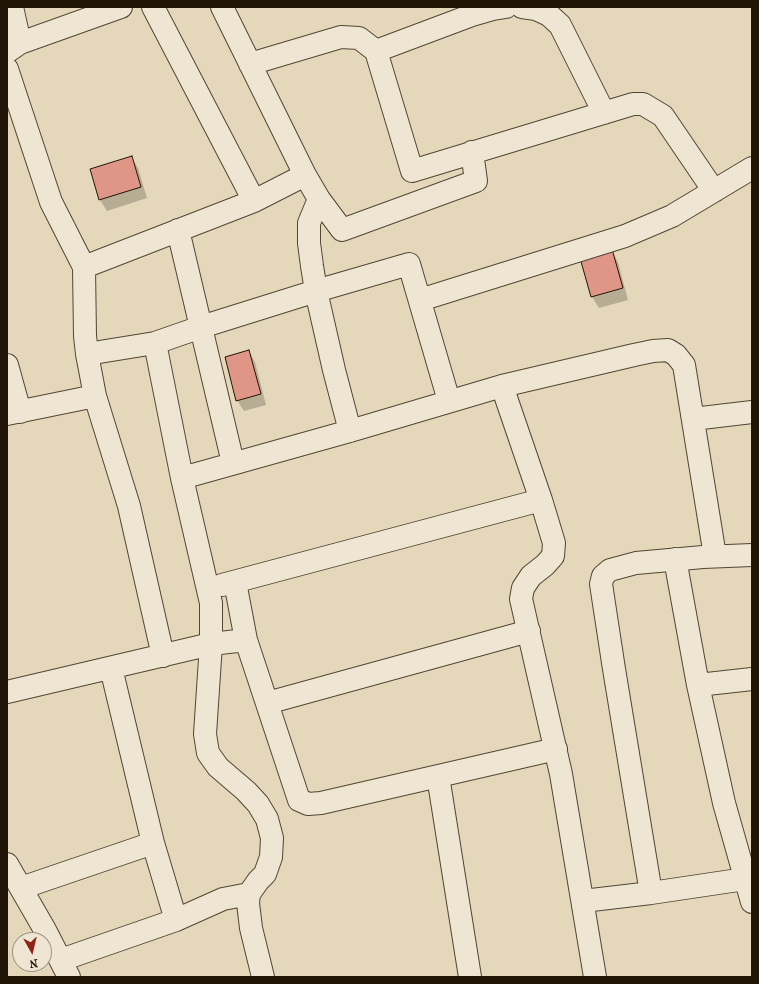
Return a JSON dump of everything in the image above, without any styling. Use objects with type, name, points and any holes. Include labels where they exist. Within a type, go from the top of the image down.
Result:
[{"type":"street","points":[[12,7],[13,48],[121,7]]},
{"type":"street","points":[[153,7],[254,201]]},
{"type":"street","points":[[222,7],[305,175],[319,199],[342,230],[476,181],[472,152]]},
{"type":"street","points":[[376,51],[472,11],[506,7]]},
{"type":"street","points":[[522,7],[536,9],[549,15],[560,25],[604,113]]},
{"type":"street","points":[[250,64],[341,37],[359,38],[376,51],[412,171],[633,104],[643,104],[663,116],[714,191]]},
{"type":"street","points":[[7,69],[51,202],[84,266],[87,354],[95,396],[129,506],[163,656]]},
{"type":"street","points":[[420,300],[625,236],[672,216],[752,168]]},
{"type":"street","points":[[84,266],[254,201],[305,175]]},
{"type":"street","points":[[319,199],[309,223],[309,243],[316,291],[350,431]]},
{"type":"street","points":[[178,230],[232,463]]},
{"type":"street","points":[[87,354],[155,342],[316,291],[410,264],[449,401]]},
{"type":"street","points":[[155,342],[182,478],[211,603],[211,644],[204,734],[208,753],[218,767],[246,791],[258,804],[267,819],[272,838],[271,857],[265,874],[249,894],[248,903],[251,928],[263,977]]},
{"type":"street","points":[[182,478],[350,431],[502,386],[634,355],[668,350],[676,355],[684,365],[715,556]]},
{"type":"street","points":[[7,365],[13,413],[95,396]]},
{"type":"street","points":[[502,386],[554,543],[553,556],[545,565],[530,576],[523,588],[521,599],[556,749],[595,977]]},
{"type":"street","points":[[693,419],[752,412]]},
{"type":"street","points":[[208,589],[541,500]]},
{"type":"street","points":[[651,893],[601,584],[603,576],[610,570],[636,563],[715,556],[752,555]]},
{"type":"street","points":[[675,560],[698,685],[724,803],[752,902]]},
{"type":"street","points":[[236,582],[246,640],[299,800],[308,804],[321,802],[556,749]]},
{"type":"street","points":[[266,703],[529,631]]},
{"type":"street","points":[[7,692],[211,644],[246,640]]},
{"type":"street","points":[[111,668],[153,843],[176,920]]},
{"type":"street","points":[[698,685],[752,679]]},
{"type":"street","points":[[438,776],[470,977]]},
{"type":"street","points":[[21,888],[153,843]]},
{"type":"street","points":[[7,864],[65,969],[223,899],[249,894]]},
{"type":"street","points":[[583,901],[651,893],[745,879]]},
{"type":"building","points":[[132,156],[141,187],[99,200],[90,169]]},
{"type":"building","points":[[612,249],[623,288],[591,297],[580,258]]},
{"type":"building","points":[[249,350],[261,394],[236,401],[225,357]]}]
